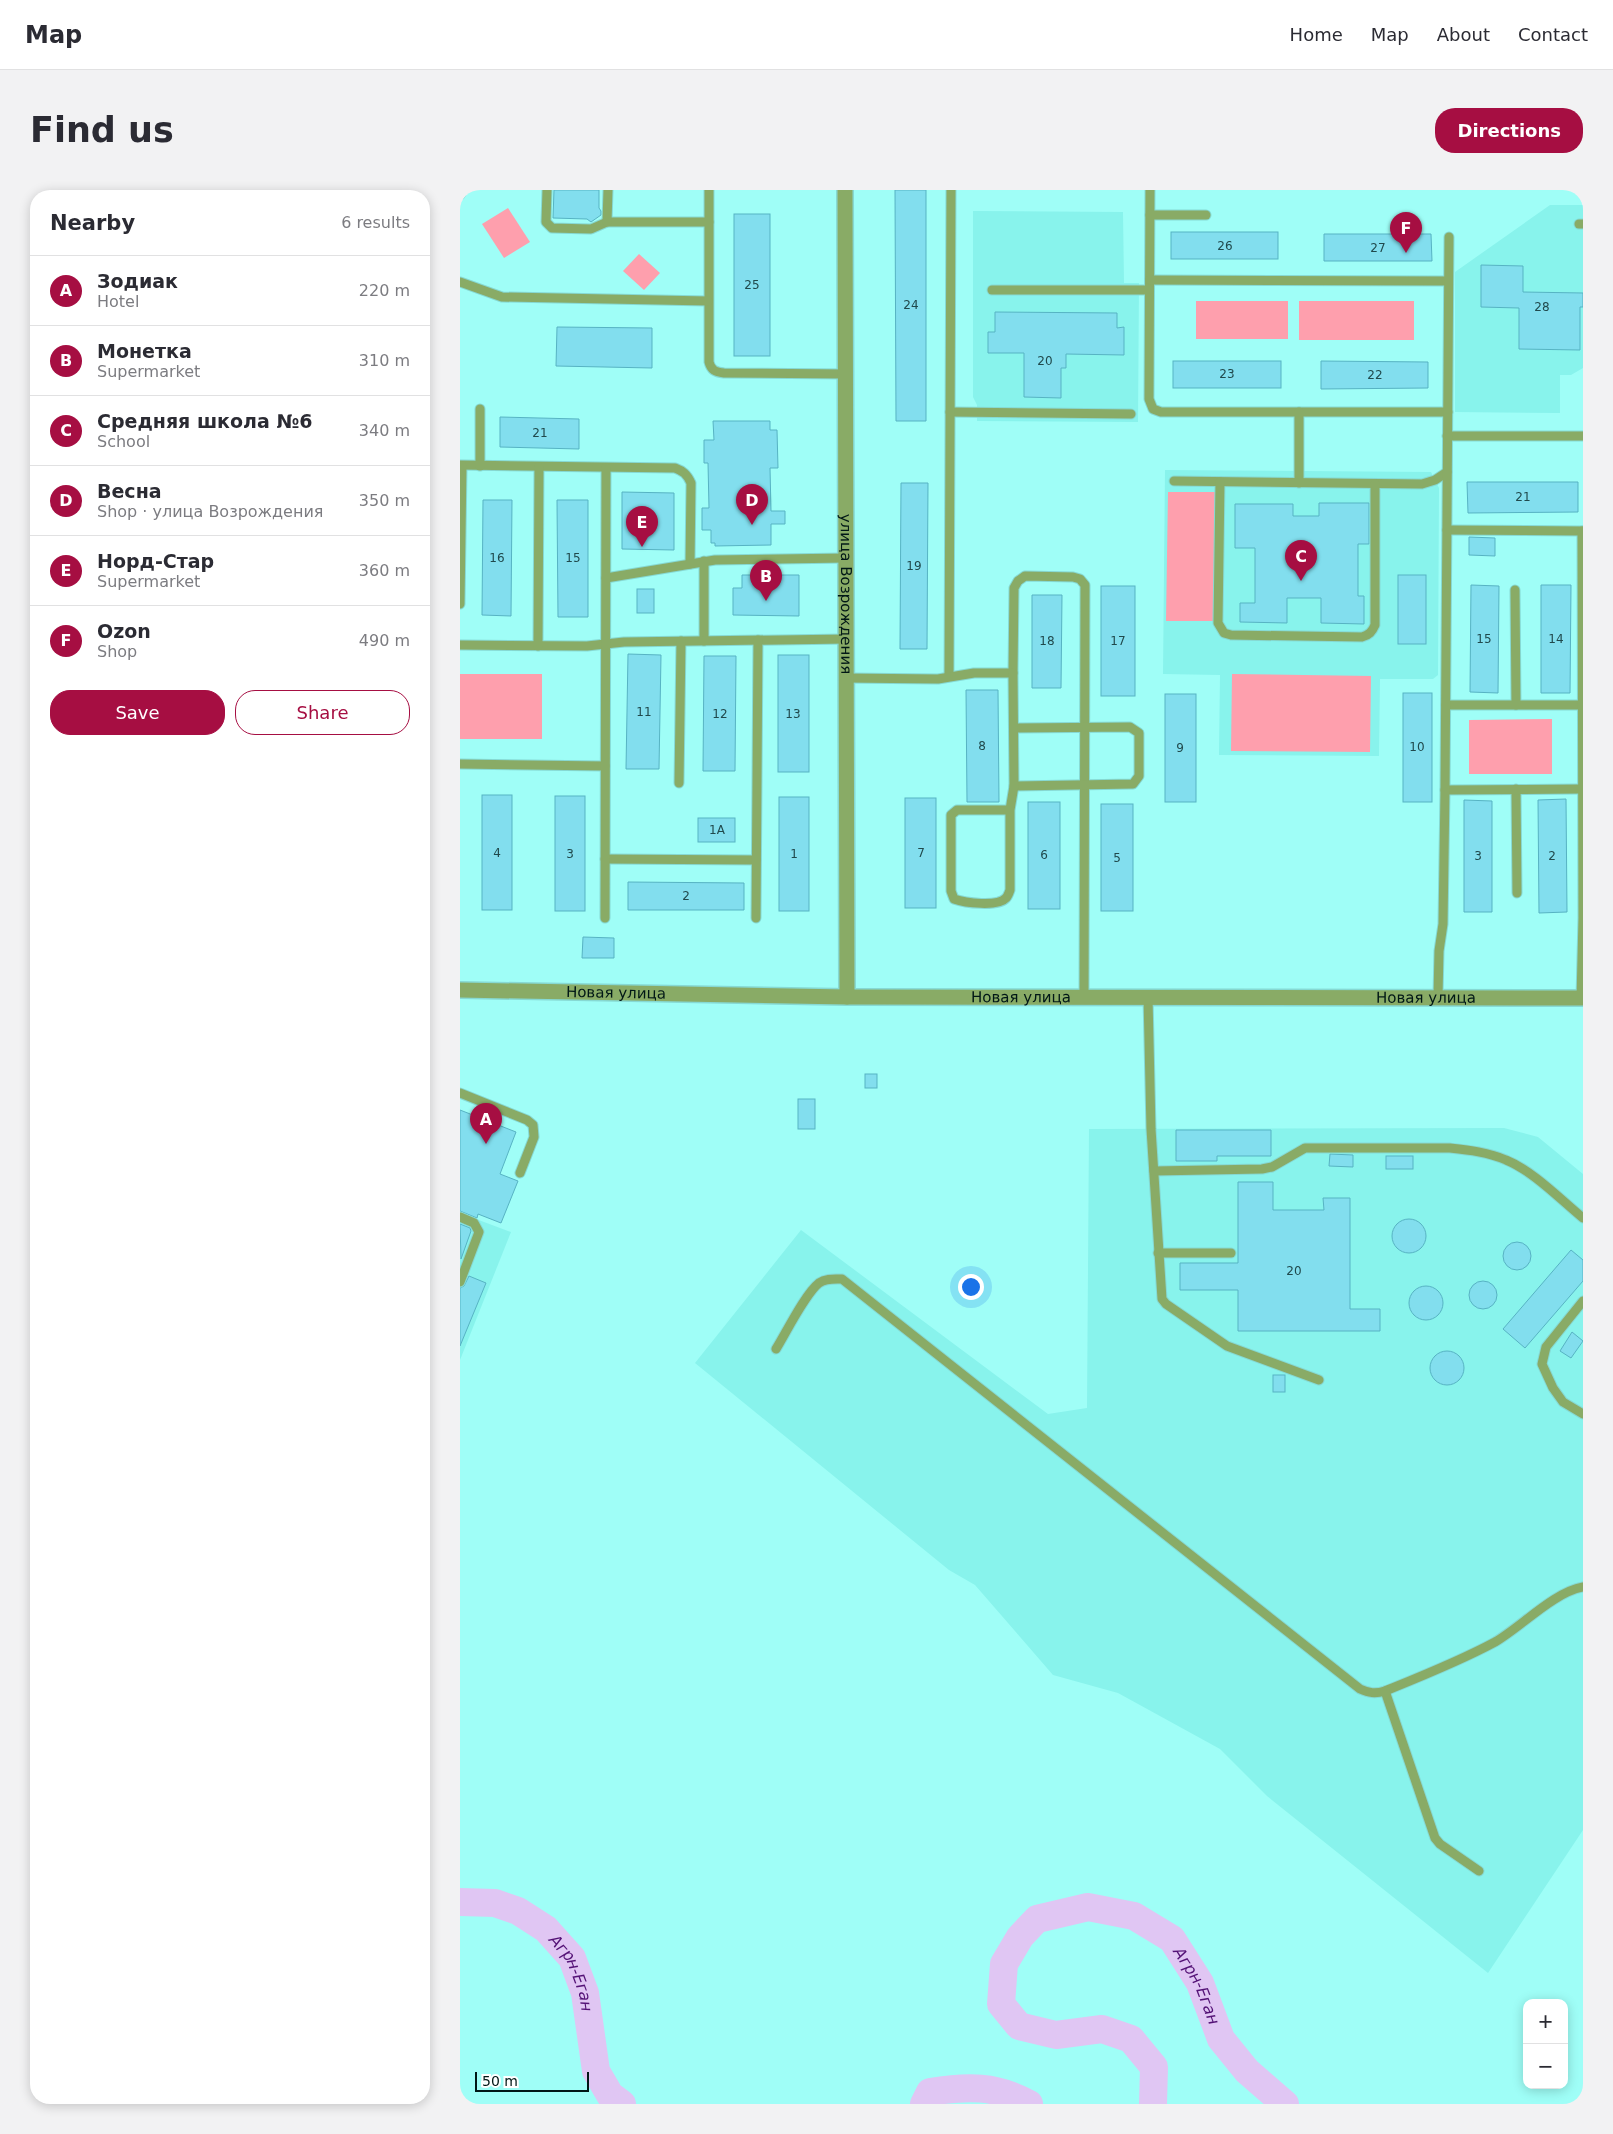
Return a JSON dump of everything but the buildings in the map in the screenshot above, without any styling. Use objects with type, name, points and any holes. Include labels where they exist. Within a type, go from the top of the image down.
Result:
[{"type":"street","name":"улица Возрождения","points":[[845,190],[847,997]]},
{"type":"street","name":"Новая улица","points":[[460,990],[847,997],[1438,996],[1582,998]]},
{"type":"lane","points":[[460,195],[463,190]]},
{"type":"lane","points":[[547,190],[546,222],[549,227],[591,229],[607,222],[709,222]]},
{"type":"lane","points":[[607,222],[608,190]]},
{"type":"lane","points":[[709,190],[708,301],[710,368],[716,372],[846,374]]},
{"type":"lane","points":[[949,676],[951,190]]},
{"type":"lane","points":[[1150,190],[1149,399],[1153,409],[1161,412],[1448,412]]},
{"type":"lane","points":[[1150,215],[1206,215]]},
{"type":"lane","points":[[1438,996],[1439,951],[1443,924],[1445,790],[1448,237]]},
{"type":"lane","points":[[1150,280],[1448,281]]},
{"type":"lane","points":[[460,282],[502,297],[708,301]]},
{"type":"lane","points":[[992,290],[1150,290]]},
{"type":"lane","points":[[480,409],[480,466]]},
{"type":"lane","points":[[950,412],[1131,414]]},
{"type":"lane","points":[[1299,412],[1299,483]]},
{"type":"lane","points":[[1447,436],[1583,436]]},
{"type":"lane","points":[[460,604],[461,466],[675,468],[683,471],[691,483],[690,564]]},
{"type":"lane","points":[[538,646],[539,466]]},
{"type":"lane","points":[[605,918],[606,468]]},
{"type":"lane","points":[[1174,482],[1422,484],[1435,480],[1447,472]]},
{"type":"lane","points":[[1220,482],[1218,623],[1224,634],[1362,637],[1368,635],[1375,625],[1375,484]]},
{"type":"lane","points":[[1447,530],[1582,531],[1582,998]]},
{"type":"lane","points":[[606,578],[704,561],[846,558]]},
{"type":"lane","points":[[704,561],[704,640]]},
{"type":"lane","points":[[1010,810],[957,810],[951,814],[951,891],[954,899],[965,903],[998,902],[1006,898],[1010,890],[1010,810],[1014,786],[1014,588],[1018,581],[1025,576],[1073,577],[1080,579],[1085,585],[1084,997]]},
{"type":"lane","points":[[1515,590],[1516,705]]},
{"type":"lane","points":[[460,645],[587,646],[681,640],[846,639]]},
{"type":"lane","points":[[679,783],[681,640]]},
{"type":"lane","points":[[756,918],[758,640]]},
{"type":"lane","points":[[846,678],[938,679],[974,673],[1013,673]]},
{"type":"lane","points":[[1446,705],[1582,705]]},
{"type":"lane","points":[[1014,728],[1130,727],[1139,733],[1140,776],[1133,784],[1014,786]]},
{"type":"lane","points":[[460,764],[606,766]]},
{"type":"lane","points":[[1445,790],[1581,789]]},
{"type":"lane","points":[[1516,790],[1517,893]]},
{"type":"lane","points":[[605,859],[756,860]]},
{"type":"lane","points":[[1148,997],[1154,1171],[1160,1292],[1162,1299],[1166,1304],[1226,1346],[1319,1380]]},
{"type":"lane","points":[[460,1092],[527,1120],[533,1125],[534,1137],[520,1173]]},
{"type":"lane","points":[[1154,1171],[1262,1169],[1272,1167],[1305,1148],[1449,1148],[1472,1150],[1507,1160],[1524,1170],[1583,1218]]},
{"type":"lane","points":[[460,1217],[474,1223],[479,1232],[460,1282]]},
{"type":"lane","points":[[1158,1253],[1231,1253]]},
{"type":"lane","points":[[776,1349],[808,1297],[820,1283],[830,1279],[842,1279],[1360,1689],[1376,1694],[1497,1641],[1562,1596],[1583,1587]]},
{"type":"lane","points":[[1583,1301],[1546,1347],[1542,1364],[1553,1388],[1563,1402],[1583,1414]]},
{"type":"lane","points":[[1385,1691],[1435,1838],[1440,1844],[1479,1872]]},
{"type":"shaded area","points":[[1550,205],[1583,205],[1583,368],[1571,375],[1560,375],[1560,413],[1455,412],[1455,272]]},
{"type":"shaded area","points":[[508,208],[530,242],[504,258],[482,224]]},
{"type":"shaded area","points":[[973,211],[1123,212],[1124,283],[1139,283],[1138,422],[977,421],[977,405],[973,397]]},
{"type":"shaded area","points":[[639,254],[660,273],[644,290],[623,271]]},
{"type":"shaded area","points":[[1196,301],[1288,301],[1288,339],[1196,339]]},
{"type":"shaded area","points":[[1299,301],[1414,301],[1414,340],[1299,340]]},
{"type":"shaded area","points":[[1165,470],[1431,472],[1439,488],[1438,675],[1433,679],[1380,679],[1379,756],[1219,755],[1220,675],[1163,674]]},
{"type":"shaded area","points":[[1168,492],[1215,492],[1214,621],[1166,621]]},
{"type":"shaded area","points":[[460,674],[542,674],[542,739],[460,739]]},
{"type":"shaded area","points":[[1232,674],[1371,676],[1370,752],[1231,751]]},
{"type":"shaded area","points":[[1552,719],[1552,774],[1469,774],[1469,720]]},
{"type":"shaded area","points":[[1504,1128],[1538,1137],[1583,1174],[1583,1830],[1488,1973],[1267,1796],[1220,1749],[1118,1693],[1053,1675],[975,1585],[949,1570],[695,1363],[801,1230],[1048,1414],[1087,1408],[1089,1129]]},
{"type":"shaded area","points":[[460,1213],[511,1232],[460,1360]]},
{"type":"waterway","name":"Агрн-Еган","points":[[460,1902],[495,1903],[518,1911],[546,1929],[572,1958],[585,1993],[596,2071],[610,2095],[622,2104]]},
{"type":"waterway","name":"Агрн-Еган","points":[[1153,2104],[1154,2067],[1131,2039],[1102,2029],[1056,2035],[1019,2026],[1001,2004],[1004,1964],[1020,1937],[1037,1919],[1088,1907],[1134,1916],[1172,1939],[1200,1983],[1221,2039],[1247,2071],[1285,2104]]},
{"type":"waterway","name":"Агрн-Еган","points":[[924,2104],[930,2092],[969,2088],[1005,2093],[1029,2104]]},
{"type":"place","name":"Ozon","points":[[1406,253]]},
{"type":"place","name":"Весна","points":[[752,525]]},
{"type":"place","name":"Норд-Стар","points":[[642,547]]},
{"type":"place","name":"Средняя школа №6","points":[[1301,581]]},
{"type":"place","name":"Монетка","points":[[766,601]]},
{"type":"place","name":"Зодиак","points":[[486,1144]]}]
